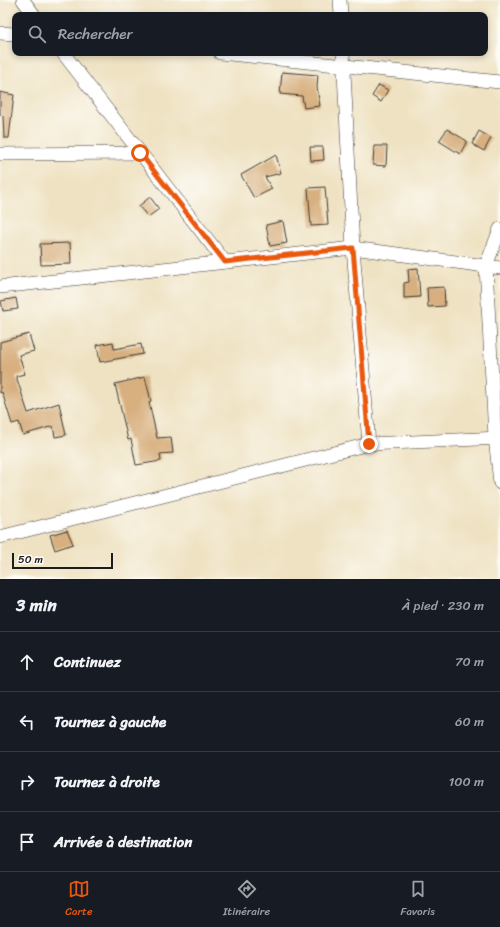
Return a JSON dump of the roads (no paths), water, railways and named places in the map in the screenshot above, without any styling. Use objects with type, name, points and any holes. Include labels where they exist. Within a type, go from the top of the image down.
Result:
[{"type":"street","points":[[23,0],[32,12]]},
{"type":"street","points":[[340,0],[341,12]]},
{"type":"street","points":[[0,33],[12,34]]},
{"type":"street","points":[[65,56],[225,262]]},
{"type":"street","points":[[282,56],[343,59],[500,82]]},
{"type":"street","points":[[343,59],[353,248],[369,444]]},
{"type":"street","points":[[0,154],[140,153]]},
{"type":"street","points":[[500,230],[486,266],[500,483]]},
{"type":"street","points":[[0,287],[353,248],[500,268]]},
{"type":"street","points":[[0,537],[369,444],[497,437]]}]
